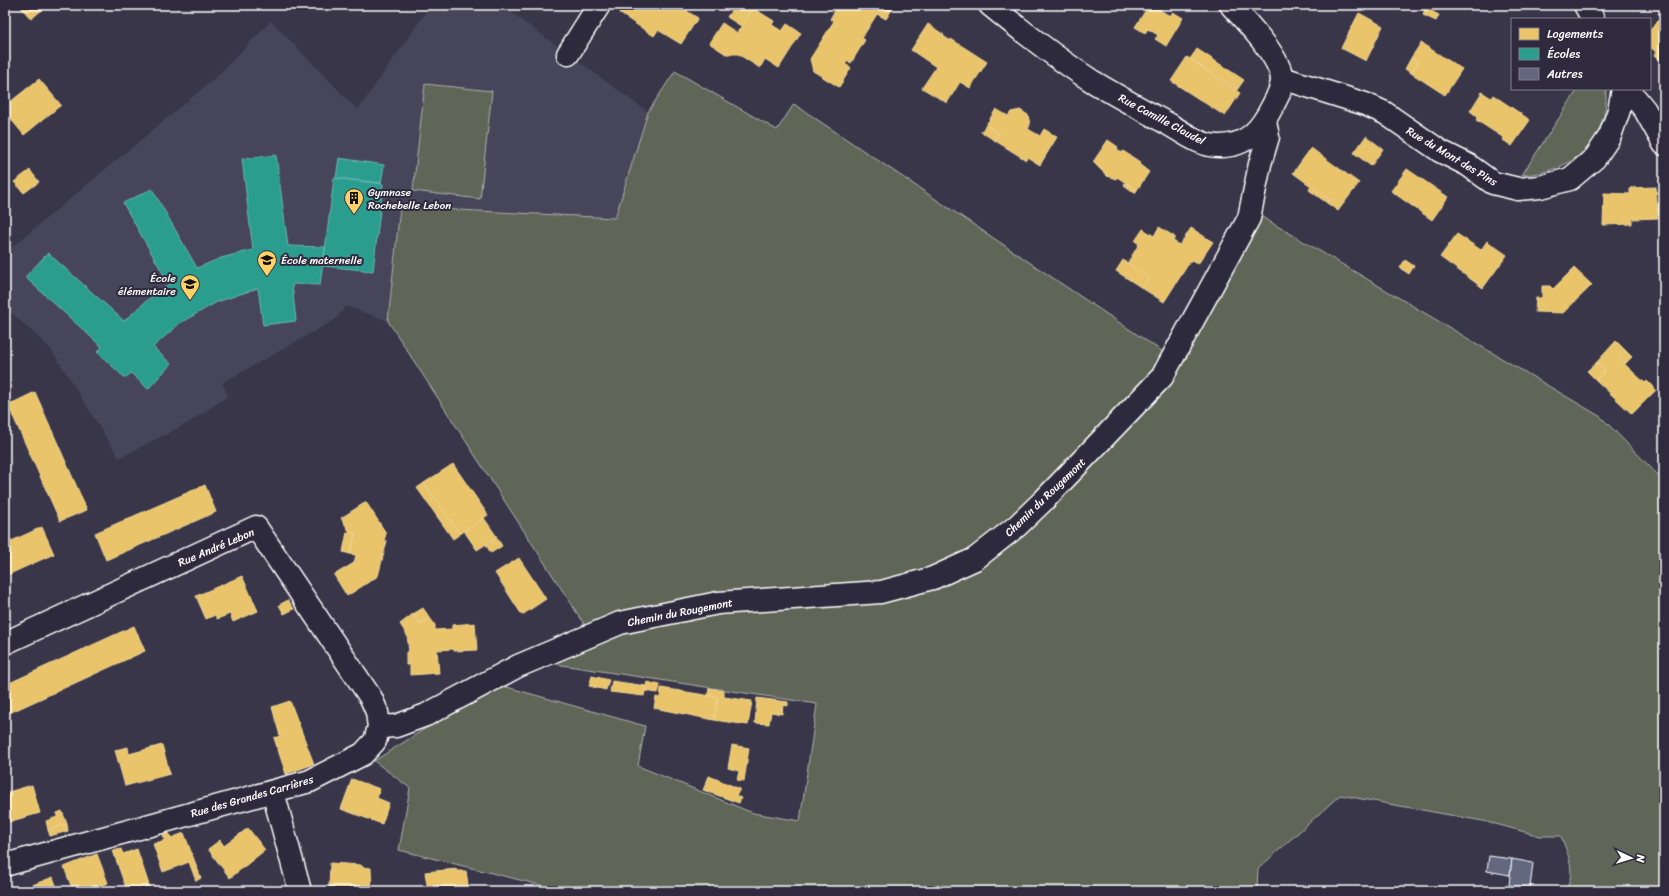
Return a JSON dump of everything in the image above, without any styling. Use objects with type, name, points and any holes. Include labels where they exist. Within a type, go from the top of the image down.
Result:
[{"type":"street","points":[[568,54],[599,5]]},
{"type":"street","name":"Rue Camille Claudel","points":[[990,5],[1027,35],[1092,81],[1199,141],[1219,147],[1245,141],[1256,132],[1265,122],[1280,94],[1282,78]]},
{"type":"street","points":[[1231,5],[1273,55],[1282,78]]},
{"type":"street","points":[[1585,5],[1592,18]]},
{"type":"street","name":"Rue du Mont des Pins","points":[[1282,78],[1365,104],[1385,113],[1440,151],[1468,165],[1493,183],[1518,189],[1540,187],[1570,179],[1595,158],[1610,136],[1620,110],[1622,90]]},
{"type":"street","points":[[1629,90],[1645,110],[1664,144]]},
{"type":"street","name":"Chemin du Rougemont","points":[[379,727],[396,726],[426,715],[518,666],[620,623],[718,603],[880,592],[933,578],[975,559],[1017,526],[1044,500],[1162,377],[1249,218],[1260,164],[1268,137],[1265,122]]},
{"type":"street","name":"Rue André Lebon","points":[[5,643],[256,527],[371,698],[377,712],[379,727]]},
{"type":"street","name":"Rue des Grandes Carrières","points":[[5,865],[310,781],[363,754],[375,741],[379,727]]},
{"type":"street","points":[[273,792],[300,891]]},
{"type":"shaded area","points":[[431,5],[501,5],[648,112],[616,218],[400,207],[388,321],[346,306],[335,320],[222,383],[228,396],[188,423],[119,458],[51,349],[5,307],[5,253],[215,78],[271,21],[358,110]]},
{"type":"green space","points":[[675,71],[777,130],[794,104],[1175,360],[1262,217],[1601,417],[1664,481],[1664,891],[1565,891],[1569,884],[1571,870],[1569,857],[1561,836],[1540,836],[1488,822],[1340,795],[1258,869],[1257,891],[564,891],[399,850],[410,788],[374,761],[496,684],[645,726],[638,766],[753,813],[800,821],[817,704],[542,662],[642,624],[909,578],[754,591],[588,630],[388,321],[400,207],[615,218],[648,112]]},
{"type":"green space","points":[[425,84],[492,91],[480,199],[413,191]]},
{"type":"green space","points":[[1577,90],[1606,90],[1605,108],[1601,124],[1594,139],[1584,151],[1572,160],[1557,168],[1540,173],[1522,175]]},
{"type":"building: Logements","points":[[19,5],[48,5],[31,19]]},
{"type":"building: Logements","points":[[624,5],[677,5],[698,18],[681,44],[658,30],[654,36],[619,13]]},
{"type":"building: Logements","points":[[735,5],[746,5],[752,9],[741,26],[727,17]]},
{"type":"building: Logements","points":[[838,5],[895,5],[886,19],[877,14],[862,38],[865,40],[851,63],[848,61],[845,64],[851,68],[839,87],[813,71],[810,59],[834,21],[830,19]]},
{"type":"building: Logements","points":[[1149,5],[1162,5],[1160,10],[1170,16],[1173,12],[1183,18],[1166,46],[1155,39],[1158,35],[1148,29],[1145,33],[1135,27]]},
{"type":"building: Logements","points":[[753,8],[774,21],[772,25],[782,31],[787,24],[801,33],[779,68],[765,59],[760,68],[738,54],[726,54],[709,43],[722,23],[737,33]]},
{"type":"building: Logements","points":[[1425,8],[1439,15],[1436,21],[1423,15]]},
{"type":"building: Logements","points":[[1359,13],[1383,26],[1366,61],[1341,48]]},
{"type":"building: Logements","points":[[1662,17],[1664,18],[1664,64],[1654,55],[1656,52],[1651,48],[1651,29]]},
{"type":"building: Logements","points":[[928,24],[944,35],[943,36],[951,41],[951,39],[987,62],[970,88],[960,82],[947,103],[922,88],[936,67],[911,50]]},
{"type":"building: Logements","points":[[1421,43],[1462,69],[1445,95],[1411,73],[1418,62],[1411,58]]},
{"type":"building: Logements","points":[[1197,49],[1244,80],[1237,90],[1190,59]]},
{"type":"building: Logements","points":[[1187,57],[1240,93],[1225,116],[1171,81]]},
{"type":"building: Logements","points":[[1411,58],[1418,62],[1411,73],[1405,69]]},
{"type":"building: Logements","points":[[39,79],[61,105],[24,135],[5,112],[5,106]]},
{"type":"building: Logements","points":[[1482,92],[1491,98],[1493,95],[1530,120],[1512,146],[1503,140],[1504,138],[1476,120],[1478,117],[1470,111]]},
{"type":"building: Logements","points":[[996,109],[1008,116],[1011,112],[1020,110],[1028,115],[1030,125],[1028,129],[1040,136],[1044,129],[1057,137],[1040,165],[1027,157],[1026,160],[994,140],[999,133],[986,125]]},
{"type":"building: Logements","points":[[986,125],[999,133],[994,140],[981,132]]},
{"type":"building: Logements","points":[[1366,136],[1383,149],[1371,166],[1354,153]]},
{"type":"building: Logements","points":[[1108,140],[1118,147],[1117,150],[1122,153],[1123,151],[1140,162],[1139,164],[1149,172],[1137,190],[1117,177],[1116,179],[1107,176],[1093,162]]},
{"type":"building: Logements","points":[[1311,148],[1359,183],[1338,211],[1327,203],[1330,200],[1293,173]]},
{"type":"building: Logements","points":[[1407,169],[1448,197],[1432,220],[1391,191]]},
{"type":"building: Logements","points":[[30,170],[39,182],[24,193],[14,182]]},
{"type":"building: Logements","points":[[1125,183],[1137,190],[1135,193],[1124,185]]},
{"type":"building: Logements","points":[[1311,186],[1330,200],[1327,203],[1309,190]]},
{"type":"building: Logements","points":[[1656,187],[1658,218],[1632,219],[1632,224],[1603,225],[1604,193],[1630,194],[1630,188]]},
{"type":"building: Logements","points":[[1658,203],[1664,203],[1664,215],[1659,215]]},
{"type":"building: Logements","points":[[1159,227],[1175,237],[1173,241],[1180,245],[1191,228],[1213,242],[1198,264],[1191,260],[1164,302],[1142,288],[1149,278],[1127,264],[1139,244],[1135,241],[1143,229],[1154,236]]},
{"type":"building: Logements","points":[[1457,234],[1481,250],[1487,241],[1507,255],[1483,288],[1440,257]]},
{"type":"building: Logements","points":[[1123,260],[1149,278],[1142,288],[1116,271]]},
{"type":"building: Logements","points":[[1405,260],[1414,266],[1409,274],[1400,268]]},
{"type":"building: Logements","points":[[1574,268],[1592,285],[1563,313],[1535,312],[1536,298],[1542,298],[1542,286],[1550,286],[1553,289]]},
{"type":"building: Logements","points":[[1616,341],[1626,351],[1619,359],[1645,383],[1647,381],[1656,390],[1632,414],[1596,380],[1605,371],[1596,363]]},
{"type":"building: Logements","points":[[1626,351],[1632,357],[1625,364],[1619,359]]},
{"type":"building: Logements","points":[[1596,363],[1605,371],[1596,380],[1587,371]]},
{"type":"building: Logements","points":[[35,392],[87,510],[60,521],[8,405]]},
{"type":"building: Logements","points":[[453,464],[488,515],[460,534],[424,483]]},
{"type":"building: Logements","points":[[424,483],[460,534],[453,539],[417,488]]},
{"type":"building: Logements","points":[[205,485],[216,512],[106,560],[95,533]]},
{"type":"building: Logements","points":[[366,502],[386,533],[384,541],[387,541],[378,576],[347,596],[334,575],[354,563],[356,555],[350,554],[355,534],[351,534],[341,518]]},
{"type":"building: Logements","points":[[484,518],[497,537],[477,550],[464,531]]},
{"type":"building: Logements","points":[[42,527],[54,554],[5,576],[5,544]]},
{"type":"building: Logements","points":[[347,532],[355,534],[350,554],[343,552]]},
{"type":"building: Logements","points":[[497,538],[502,546],[491,553],[486,545]]},
{"type":"building: Logements","points":[[519,558],[546,599],[522,615],[495,573]]},
{"type":"building: Logements","points":[[242,576],[258,611],[233,622],[230,614],[217,619],[215,615],[206,619],[196,596]]},
{"type":"building: Logements","points":[[288,600],[294,609],[284,614],[279,605]]},
{"type":"building: Logements","points":[[423,608],[430,618],[422,623],[419,623],[413,614]]},
{"type":"building: Logements","points":[[413,614],[419,623],[422,623],[430,618],[435,625],[435,630],[452,629],[452,625],[475,623],[477,650],[437,650],[439,673],[410,675],[410,665],[406,665],[406,652],[409,652],[407,635],[400,624]]},
{"type":"building: Logements","points":[[134,626],[145,651],[5,715],[5,685]]},
{"type":"building: Logements","points":[[592,676],[609,680],[606,690],[589,686]]},
{"type":"building: Logements","points":[[612,681],[646,686],[644,696],[610,692]]},
{"type":"building: Logements","points":[[647,682],[660,685],[658,693],[645,691]]},
{"type":"building: Logements","points":[[661,688],[718,697],[714,720],[654,708],[656,697],[660,698]]},
{"type":"building: Logements","points":[[709,688],[724,691],[724,697],[752,701],[748,725],[714,720],[718,697],[708,696]]},
{"type":"building: Logements","points":[[757,698],[788,702],[788,706],[783,705],[782,714],[771,712],[769,724],[755,723]]},
{"type":"building: Logements","points":[[290,701],[314,764],[286,774],[274,738],[280,736],[272,707]]},
{"type":"building: Logements","points":[[162,745],[170,774],[125,786],[115,750],[128,747],[129,754]]},
{"type":"building: Logements","points":[[732,745],[749,748],[744,781],[737,780],[739,771],[728,768]]},
{"type":"building: Logements","points":[[709,776],[740,789],[736,796],[741,798],[739,803],[703,790]]},
{"type":"building: Logements","points":[[352,779],[380,789],[377,798],[389,803],[382,824],[341,809]]},
{"type":"building: Logements","points":[[32,785],[40,813],[8,822],[5,809],[5,793]]},
{"type":"building: Logements","points":[[62,811],[67,824],[48,830],[46,821],[57,817],[57,813]]},
{"type":"building: Logements","points":[[67,824],[68,831],[50,836],[48,830]]},
{"type":"building: Logements","points":[[248,828],[265,850],[230,878],[208,849],[220,840],[224,846]]},
{"type":"building: Logements","points":[[169,833],[171,838],[184,833],[201,878],[196,881],[189,862],[163,872],[153,844],[165,840],[163,835]]},
{"type":"building: Logements","points":[[121,849],[123,854],[137,849],[151,891],[127,891],[113,851]]},
{"type":"building: Logements","points":[[97,854],[108,883],[86,891],[73,891],[64,867]]},
{"type":"building: Logements","points":[[330,863],[361,865],[362,867],[371,868],[372,891],[329,891]]},
{"type":"building: Logements","points":[[456,869],[457,871],[466,871],[469,891],[428,891],[425,872]]},
{"type":"building: Logements","points":[[53,877],[58,891],[23,891],[22,889]]},
{"type":"building: Écoles","points":[[276,155],[288,246],[325,247],[320,285],[292,284],[296,321],[263,325],[258,288],[217,302],[180,323],[153,347],[171,364],[148,389],[131,373],[125,378],[97,352],[102,347],[25,277],[48,253],[124,321],[152,296],[169,284],[123,203],[152,189],[197,268],[221,258],[253,250],[242,159]]},
{"type":"building: Écoles","points":[[339,158],[384,165],[381,183],[336,178]]},
{"type":"building: Écoles","name":"Gymnase Rochebelle Lebon","points":[[334,178],[383,184],[373,271],[323,266]]},
{"type":"building: Autres","points":[[1489,856],[1512,859],[1510,875],[1487,871]]},
{"type":"building: Autres","points":[[1512,859],[1533,863],[1530,888],[1509,885]]},
{"type":"place","name":"Gymnase Rochebelle Lebon","points":[[354,215]]},
{"type":"place","name":"École maternelle","points":[[267,277]]},
{"type":"place","name":"École élémentaire","points":[[190,301]]}]
